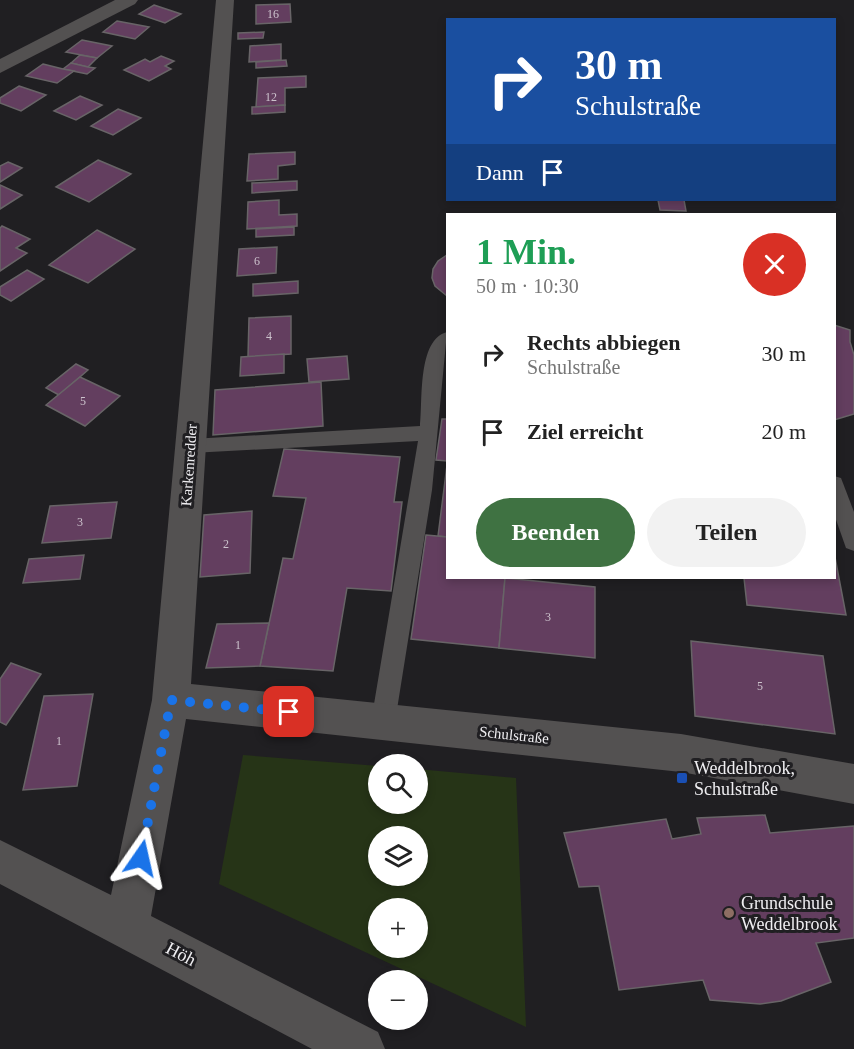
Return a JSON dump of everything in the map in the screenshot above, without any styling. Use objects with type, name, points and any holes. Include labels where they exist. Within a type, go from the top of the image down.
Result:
[{"type":"street","points":[[0,67],[129,0]]},
{"type":"street","name":"Karkenredder","points":[[128,926],[171,700],[225,0]]},
{"type":"street","name":"Schulstraße","points":[[171,700],[681,753],[854,784]]},
{"type":"street","name":"Höh","points":[[0,861],[361,1049]]},
{"type":"lane","points":[[384,722],[429,433],[438,350],[446,339]]},
{"type":"lane","points":[[191,446],[337,436],[429,433]]},
{"type":"lane","points":[[836,490],[854,542]]},
{"type":"green space","points":[[243,755],[368,765],[368,814],[428,814],[428,770],[516,778],[526,1027],[428,981],[428,970],[404,970],[378,958],[428,958],[428,898],[368,898],[368,953],[219,884]]},
{"type":"building","points":[[290,4],[291,22],[256,24],[256,5]]},
{"type":"building","points":[[154,5],[181,14],[165,23],[139,14]]},
{"type":"building","points":[[117,21],[149,27],[135,39],[103,32]]},
{"type":"building","points":[[264,32],[263,38],[238,39],[238,33]]},
{"type":"building","points":[[82,40],[112,46],[97,58],[66,52]]},
{"type":"building","points":[[281,44],[281,60],[249,62],[250,46]]},
{"type":"building","points":[[80,55],[97,58],[88,67],[71,63]]},
{"type":"building","points":[[161,56],[174,61],[165,66],[171,69],[149,81],[124,70],[145,59],[150,62]]},
{"type":"building","points":[[286,60],[287,66],[256,68],[256,62]]},
{"type":"building","points":[[71,63],[95,68],[87,74],[63,69]]},
{"type":"building","points":[[43,64],[74,71],[57,83],[26,76]]},
{"type":"building","points":[[306,76],[306,87],[285,88],[285,105],[256,107],[258,78]]},
{"type":"building","points":[[19,86],[46,95],[21,111],[0,103],[0,98]]},
{"type":"building","points":[[80,96],[102,105],[76,120],[54,111]]},
{"type":"building","points":[[285,105],[285,112],[252,114],[252,107]]},
{"type":"building","points":[[118,109],[141,118],[113,135],[91,126]]},
{"type":"building","points":[[295,152],[295,164],[278,166],[278,179],[247,181],[249,154]]},
{"type":"building","points":[[98,160],[131,174],[89,202],[56,187]]},
{"type":"building","points":[[8,162],[22,168],[0,182],[0,166]]},
{"type":"building","points":[[297,181],[297,190],[252,193],[252,183]]},
{"type":"building","points":[[0,185],[22,195],[0,209]]},
{"type":"building","points":[[279,200],[279,215],[297,214],[297,226],[247,229],[248,202]]},
{"type":"building","points":[[658,201],[684,201],[686,211],[660,210]]},
{"type":"building","points":[[2,226],[30,239],[16,248],[27,253],[0,271],[0,228]]},
{"type":"building","points":[[294,227],[294,235],[256,237],[256,229]]},
{"type":"building","points":[[97,230],[135,249],[88,283],[49,265]]},
{"type":"building","points":[[277,247],[276,273],[237,276],[239,249]]},
{"type":"building","points":[[446,256],[446,295],[435,286],[432,278],[433,269],[438,261]]},
{"type":"building","points":[[27,270],[44,279],[11,301],[0,295],[0,287]]},
{"type":"building","points":[[298,281],[298,293],[253,296],[253,284]]},
{"type":"building","points":[[291,316],[291,354],[248,357],[249,318]]},
{"type":"building","points":[[836,326],[850,330],[850,342],[854,355],[854,414],[836,419]]},
{"type":"building","points":[[284,354],[284,373],[240,376],[241,357]]},
{"type":"building","points":[[347,356],[349,379],[309,382],[307,359]]},
{"type":"building","points":[[76,364],[88,370],[59,395],[46,388]]},
{"type":"building","points":[[80,377],[120,396],[85,426],[46,405]]},
{"type":"building","points":[[321,382],[323,426],[213,435],[215,390]]},
{"type":"building","points":[[442,419],[446,419],[446,461],[436,460]]},
{"type":"building","points":[[284,449],[400,457],[394,502],[402,502],[391,591],[347,588],[333,671],[260,666],[283,558],[293,559],[306,498],[273,496]]},
{"type":"building","points":[[446,473],[446,537],[438,536]]},
{"type":"building","points":[[117,502],[111,538],[42,543],[50,506]]},
{"type":"building","points":[[252,511],[250,573],[200,577],[204,515]]},
{"type":"building","points":[[426,535],[446,537],[446,579],[505,579],[499,648],[411,639]]},
{"type":"building","points":[[84,555],[80,579],[23,583],[29,559]]},
{"type":"building","points":[[836,562],[846,615],[747,605],[744,579],[836,579]]},
{"type":"building","points":[[505,579],[595,587],[595,658],[499,648]]},
{"type":"building","points":[[269,623],[260,666],[206,668],[217,624]]},
{"type":"building","points":[[691,641],[823,656],[835,734],[695,716]]},
{"type":"building","points":[[11,663],[41,674],[6,725],[0,722],[0,679]]},
{"type":"building","points":[[93,694],[77,786],[23,790],[44,696]]},
{"type":"building","name":"Grundschule Weddelbrook","points":[[765,815],[770,833],[854,826],[854,938],[816,943],[831,982],[781,1001],[760,1004],[710,1000],[703,980],[619,990],[599,886],[579,887],[564,833],[666,819],[672,839],[701,834],[697,818]]},
{"type":"place","name":"Weddelbrook, Schulstraße","points":[[682,778]]},
{"type":"place","name":"Grundschule Weddelbrook","points":[[729,913]]},
{"type":"route","points":[[141,858],[171,700],[289,712]]}]
